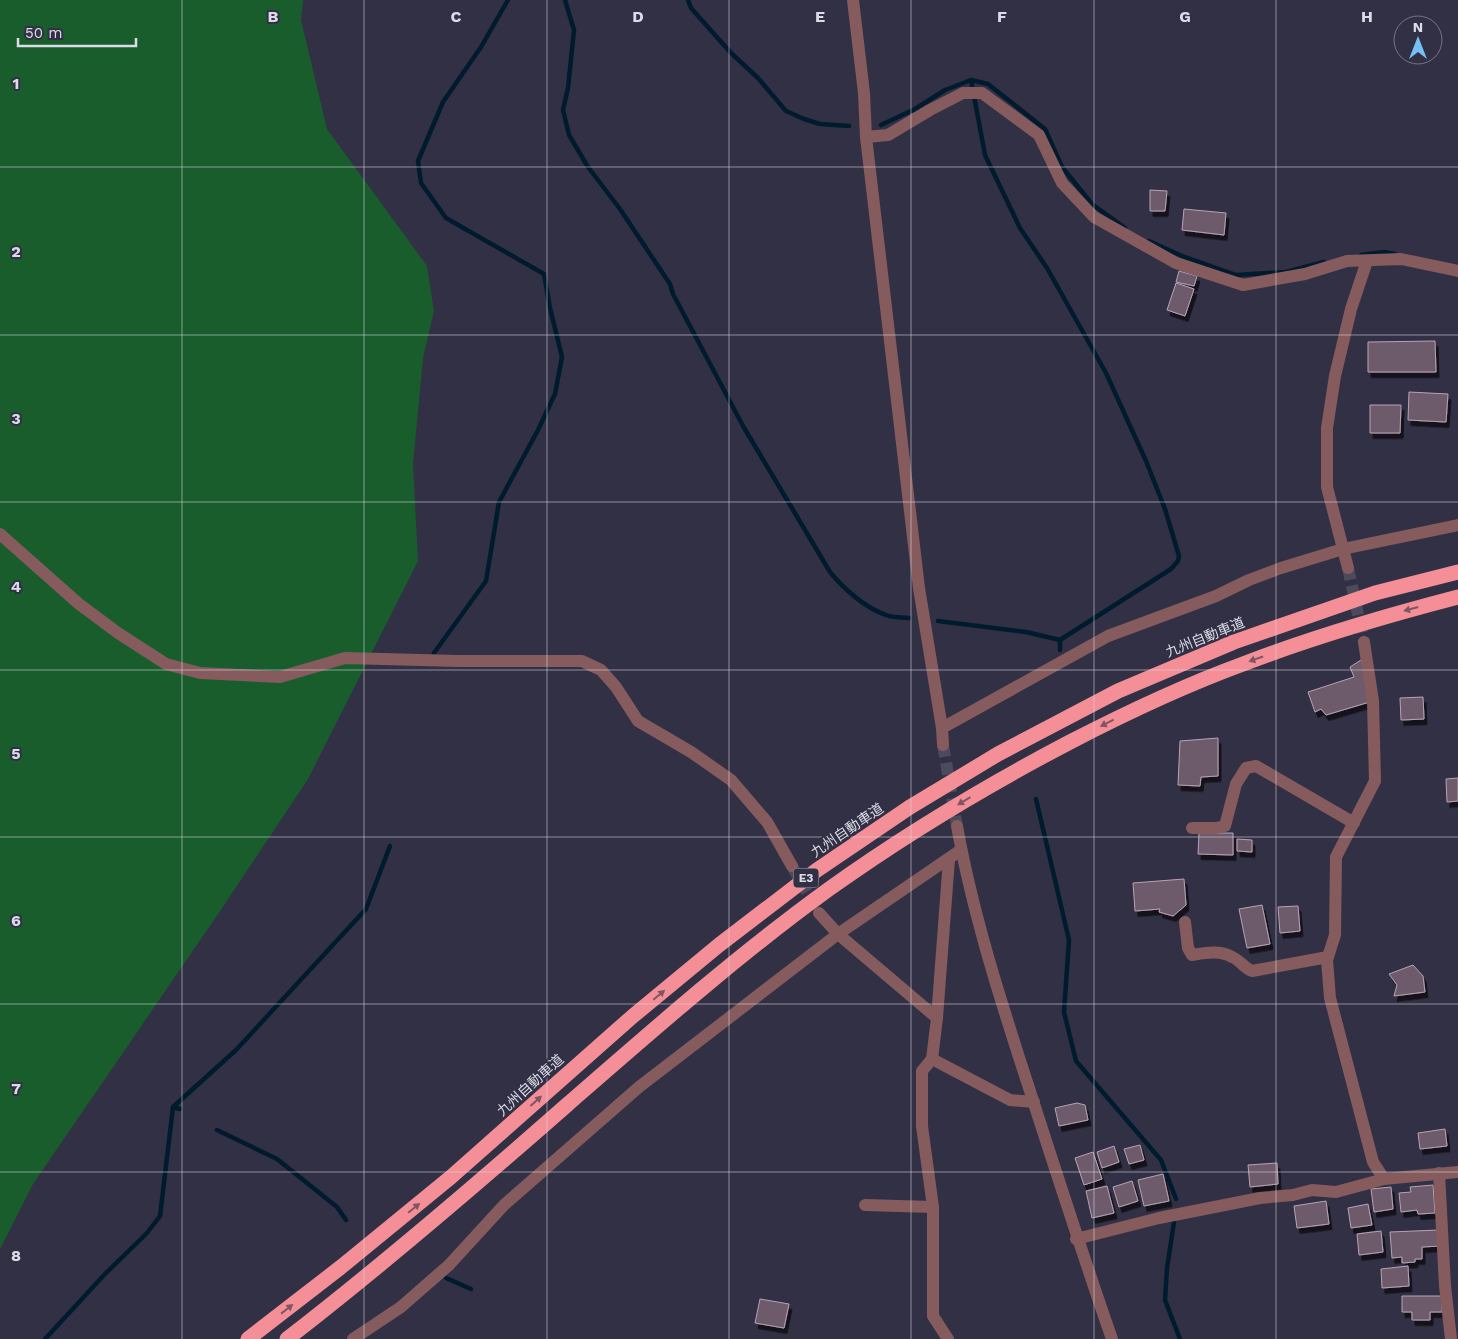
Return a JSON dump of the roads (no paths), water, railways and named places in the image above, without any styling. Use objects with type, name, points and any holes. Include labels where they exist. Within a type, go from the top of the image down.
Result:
[{"type":"highway","name":"九州自動車道","points":[[248,1339],[341,1267],[451,1177],[632,1016],[719,945],[817,870],[910,807],[998,754],[1118,691],[1216,649],[1375,593],[1458,572]]},
{"type":"highway","name":"E3","points":[[287,1339],[357,1285],[452,1205],[734,962],[829,889],[920,827],[1009,774],[1127,712],[1242,664],[1380,618],[1458,597]]},
{"type":"street","points":[[853,0],[864,93],[866,136],[919,588],[942,728],[943,745]]},
{"type":"street","points":[[866,136],[888,135],[963,93],[982,93],[1039,135],[1062,183],[1094,217],[1176,262],[1243,285],[1305,274],[1347,261],[1401,259],[1458,271]]},
{"type":"street","points":[[1348,568],[1327,487],[1327,428],[1335,376],[1346,328],[1367,261]]},
{"type":"street","points":[[942,728],[1108,636],[1216,596],[1249,580],[1343,549],[1458,525]]},
{"type":"street","points":[[0,534],[78,604],[118,633],[166,664],[200,673],[280,676],[345,658],[458,661],[582,661],[601,670],[616,687],[638,721],[691,752],[731,780],[767,822],[792,866]]},
{"type":"street","points":[[1364,642],[1373,701],[1375,781],[1336,857],[1335,935],[1328,957],[1330,998],[1373,1162],[1384,1179]]},
{"type":"street","points":[[1192,828],[1226,826],[1236,784],[1246,768],[1256,766],[1354,823]]},
{"type":"street","points":[[957,826],[961,850],[992,973],[1076,1238],[1112,1339]]},
{"type":"street","points":[[353,1339],[401,1307],[449,1265],[504,1205],[639,1087],[838,934],[895,893],[961,850]]},
{"type":"street","points":[[948,1339],[933,1316],[933,1207],[922,1126],[922,1071],[932,1059],[937,1018],[949,859]]},
{"type":"street","points":[[819,913],[838,934],[937,1018]]},
{"type":"street","points":[[1185,922],[1188,948],[1192,955],[1223,953],[1234,957],[1245,968],[1252,971],[1328,957]]},
{"type":"street","points":[[932,1059],[1010,1100],[1034,1102]]},
{"type":"street","points":[[1076,1238],[1159,1218],[1276,1196],[1293,1195],[1312,1190],[1336,1192],[1384,1179],[1458,1172]]},
{"type":"street","points":[[1439,1173],[1450,1339]]},
{"type":"street","points":[[865,1205],[933,1207]]},
{"type":"waterway","points":[[434,653],[486,581],[499,502],[555,394],[562,357],[544,274],[446,218],[421,183],[418,161],[443,102],[481,47],[508,0]]},
{"type":"waterway","points":[[565,0],[574,30],[568,88],[563,110],[569,135],[588,167],[620,209],[670,284],[673,294],[743,426],[830,572],[848,591],[870,608],[889,616],[909,618]]},
{"type":"waterway","points":[[688,0],[691,8],[731,53],[758,78],[786,111],[820,124],[849,126]]},
{"type":"waterway","points":[[881,125],[915,109],[945,90],[971,80],[988,84],[1045,129],[1062,167],[1092,204],[1125,228]]},
{"type":"waterway","points":[[938,621],[1026,632],[1060,640],[1171,569],[1178,561],[1179,556],[1165,509],[1146,461],[1106,373],[1047,268],[1020,228],[985,155],[971,80]]},
{"type":"waterway","points":[[1149,241],[1182,256],[1236,275],[1286,272],[1324,262]]},
{"type":"waterway","points":[[1361,255],[1384,252],[1395,254]]},
{"type":"waterway","points":[[1060,640],[1060,650]]},
{"type":"waterway","points":[[1036,799],[1069,940],[1064,1012],[1076,1061],[1161,1160],[1176,1199]]},
{"type":"waterway","points":[[45,1339],[104,1275],[147,1233],[160,1216],[173,1107],[236,1050],[366,909],[390,846]]},
{"type":"waterway","points":[[173,1107],[180,1109]]},
{"type":"waterway","points":[[217,1130],[277,1159],[337,1207],[346,1220]]},
{"type":"waterway","points":[[1174,1222],[1167,1268],[1165,1300],[1180,1339]]},
{"type":"waterway","points":[[446,1278],[471,1289]]},
{"type":"tunnel","points":[[1348,568],[1364,642]]},
{"type":"tunnel","points":[[943,745],[957,826]]},
{"type":"tunnel","points":[[792,866],[816,908]]}]
